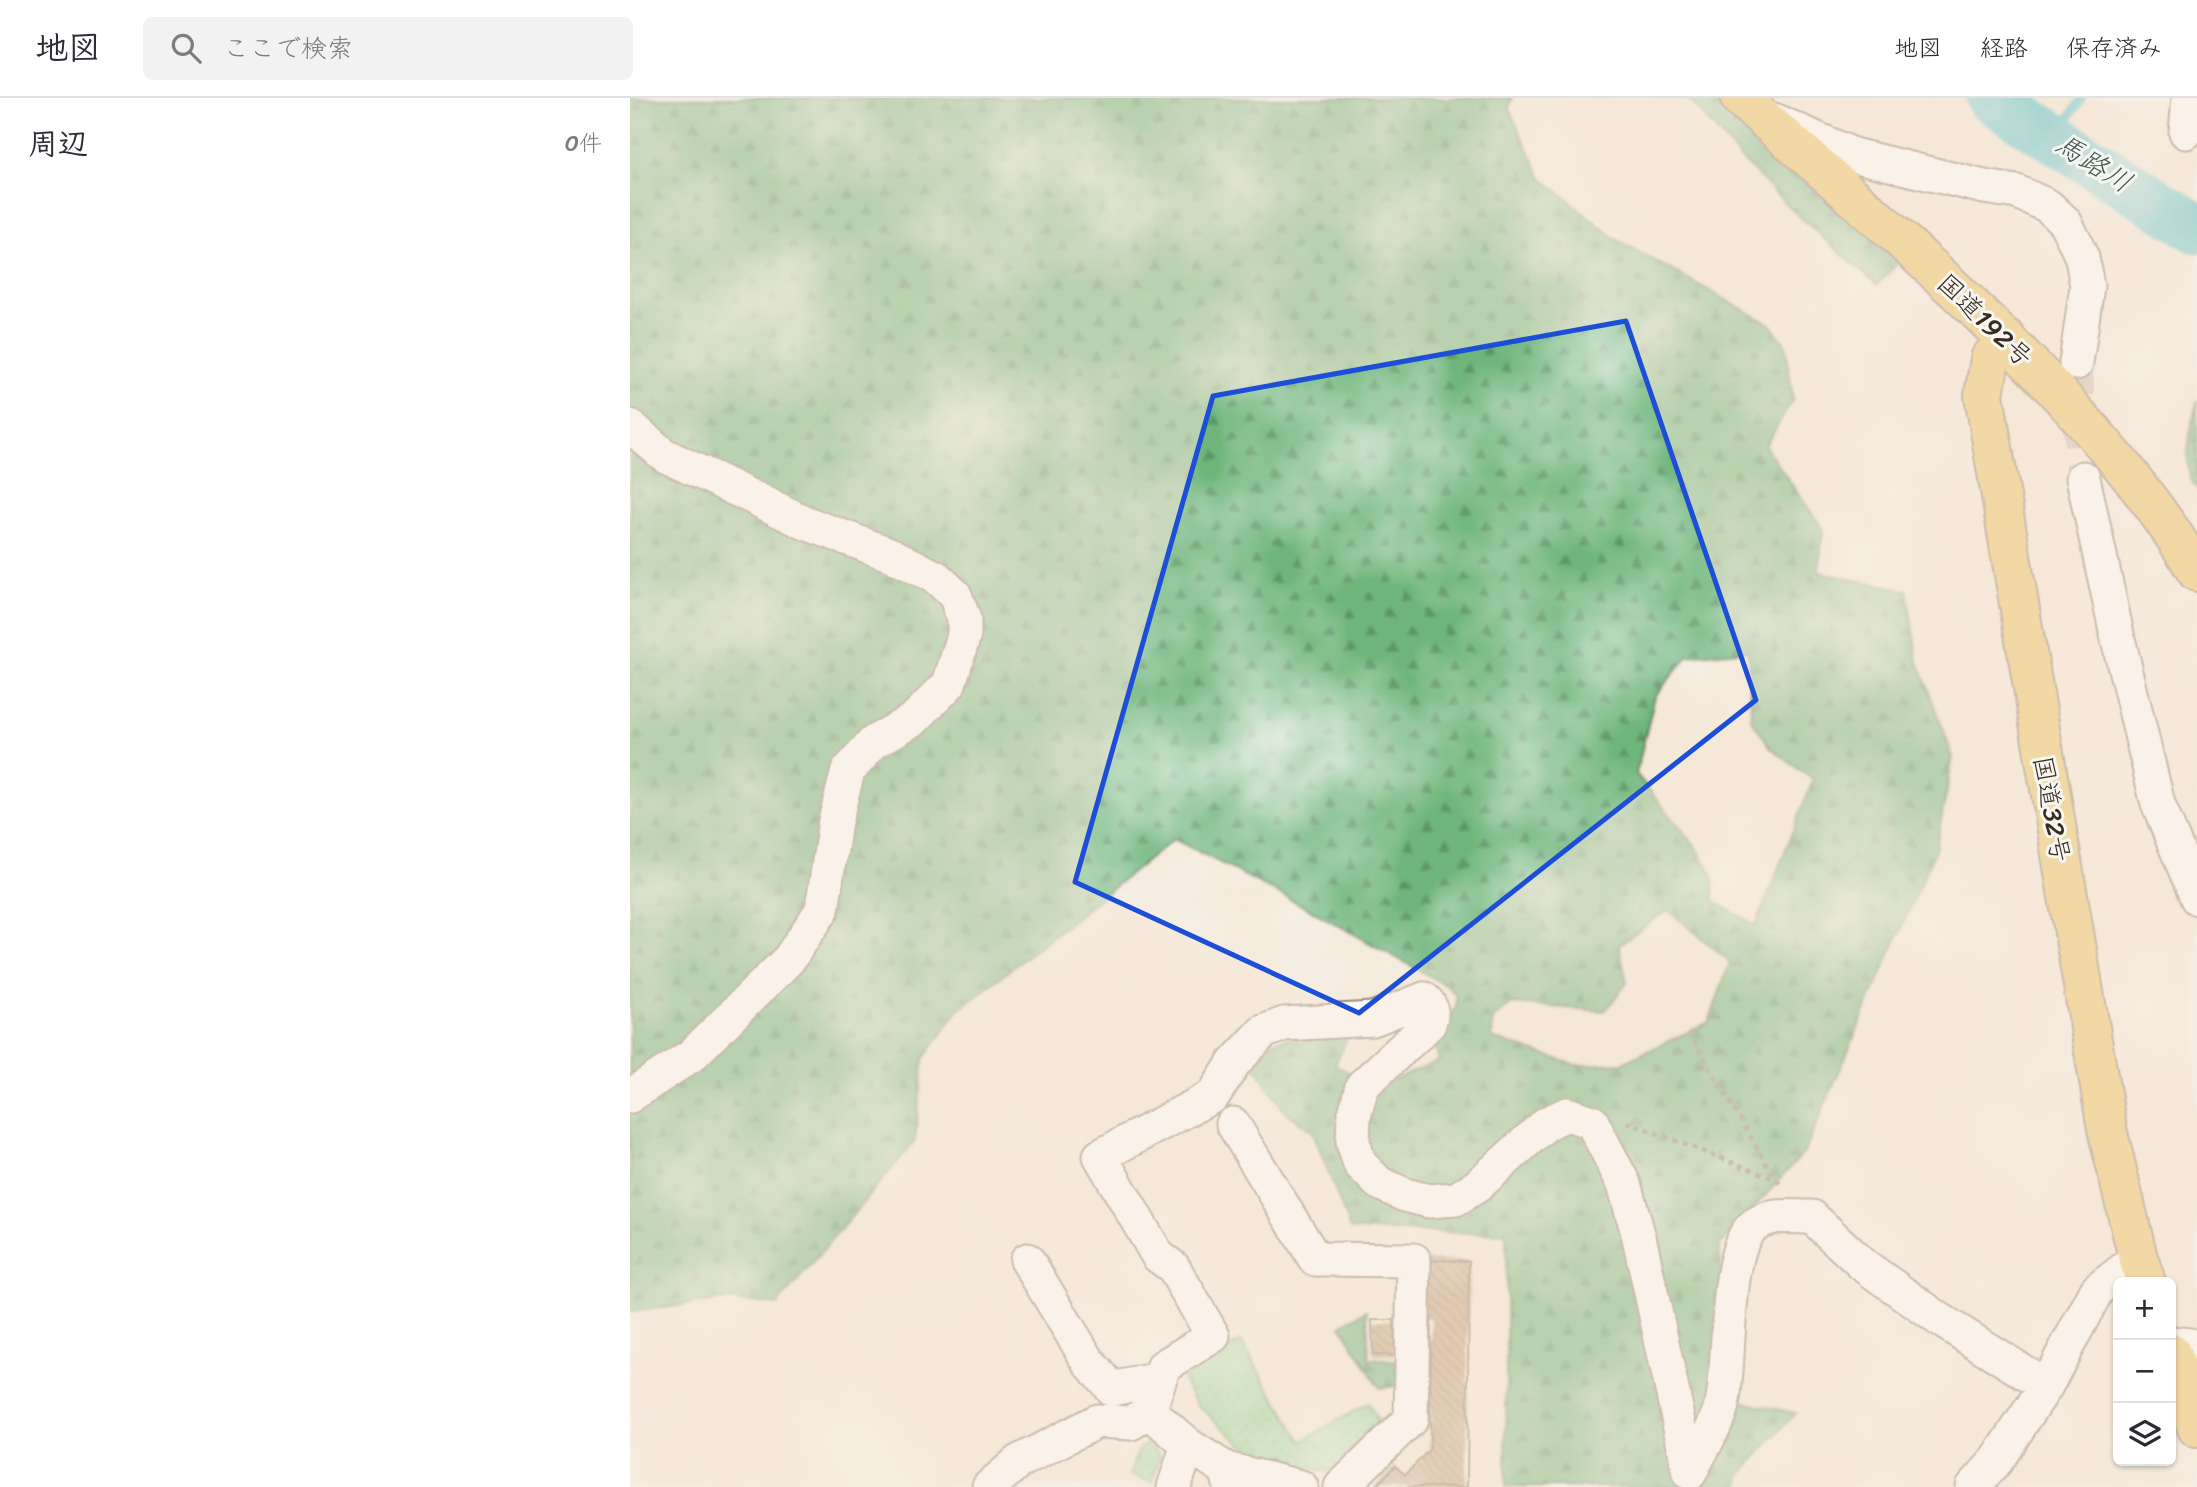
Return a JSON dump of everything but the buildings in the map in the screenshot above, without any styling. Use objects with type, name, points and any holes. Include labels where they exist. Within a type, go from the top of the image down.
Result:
[{"type":"highway","name":"国道192号","points":[[1748,105],[1891,231],[2006,338],[2081,418],[2138,485],[2191,558]]},
{"type":"highway","name":"国道32号","points":[[2006,338],[1990,359],[1984,395],[2107,1129],[2142,1270]]},
{"type":"highway","points":[[2176,1367],[2197,1428]]},
{"type":"street","points":[[2186,132],[2189,98]]},
{"type":"street","points":[[1748,105],[1853,155],[1984,187],[2017,192],[2048,206],[2065,222],[2074,240],[2082,258],[2087,286],[2076,363]]},
{"type":"street","points":[[630,426],[664,455],[806,523],[892,555],[937,578],[955,594],[964,619],[964,635],[949,684],[915,719],[874,743],[848,771],[835,821],[822,910],[789,959],[692,1055],[630,1096]]},
{"type":"street","points":[[2083,478],[2158,804],[2197,898]]},
{"type":"street","points":[[989,1487],[1018,1462],[1097,1421],[1131,1423],[1149,1411],[1164,1366],[1213,1336],[1173,1267],[1158,1256],[1100,1156],[1213,1096],[1234,1063],[1263,1032],[1284,1024],[1373,1019],[1424,999],[1429,1003],[1432,1013],[1429,1024],[1362,1086],[1354,1117],[1353,1142],[1360,1164],[1379,1184],[1405,1195],[1429,1201],[1456,1199],[1477,1186],[1547,1123],[1567,1114],[1592,1122],[1624,1184],[1639,1237],[1690,1473],[1721,1410],[1734,1275],[1741,1242],[1754,1225],[1778,1216],[1812,1217],[1862,1264],[1939,1319],[2046,1386]]},
{"type":"street","points":[[1233,1124],[1315,1259],[1415,1260],[1410,1419],[1341,1487]]},
{"type":"street","points":[[1027,1260],[1089,1362],[1112,1389],[1159,1379]]},
{"type":"street","points":[[1973,1487],[1997,1460],[2046,1386],[2097,1290],[2142,1270]]},
{"type":"street","points":[[2176,1344],[2189,1345],[2197,1354]]},
{"type":"street","points":[[1149,1411],[1228,1478],[1301,1487]]},
{"type":"street","points":[[1174,1487],[1188,1445]]},
{"type":"path","points":[[1689,1032],[1775,1179],[1812,1217]]},
{"type":"path","points":[[1592,1122],[1624,1121],[1775,1179]]},
{"type":"highlighted area","points":[[1626,321],[1756,700],[1359,1013],[1075,882],[1213,396]]},
{"type":"green space","points":[[630,98],[1512,98],[1509,109],[1542,178],[1617,240],[1770,324],[1786,345],[1793,400],[1765,446],[1823,529],[1819,572],[1907,590],[1918,661],[1953,757],[1936,848],[1804,1153],[1719,1246],[1737,1400],[1796,1413],[1741,1474],[1740,1487],[1506,1487],[1506,1234],[1350,1230],[1313,1132],[1285,1111],[1251,1061],[1274,1041],[1351,1030],[1335,1065],[1359,1078],[1396,1079],[1439,1061],[1433,1041],[1456,1007],[1456,995],[1447,986],[1309,909],[1174,839],[958,1011],[924,1058],[915,1141],[777,1305],[728,1300],[630,1312]],"holes":[[[1748,650],[1751,719],[1771,748],[1813,780],[1756,925],[1714,901],[1713,875],[1696,846],[1636,774],[1655,696],[1688,656]],[[1668,910],[1730,962],[1709,1022],[1622,1063],[1576,1065],[1492,1038],[1493,1019],[1512,1004],[1605,1011],[1627,983],[1619,945]]]},
{"type":"green space","points":[[1684,98],[1711,98],[1899,262],[1877,285],[1793,211],[1739,157],[1693,104]]},
{"type":"green space","points":[[2197,401],[2197,489],[2189,470],[2188,447]]},
{"type":"green space","points":[[1367,1310],[1369,1359],[1398,1361],[1398,1386],[1379,1388],[1341,1325]]},
{"type":"green space","points":[[1241,1341],[1302,1441],[1368,1403],[1378,1421],[1330,1472],[1270,1461],[1242,1444],[1198,1405],[1182,1379]]},
{"type":"green space","points":[[1147,1443],[1160,1455],[1153,1482],[1129,1475],[1139,1449]]},
{"type":"waterway","name":"馬路川","points":[[1991,98],[2197,228]]},
{"type":"waterway","points":[[2056,137],[2082,98]]},
{"type":"tunnel","points":[[2076,363],[2083,478]]}]
